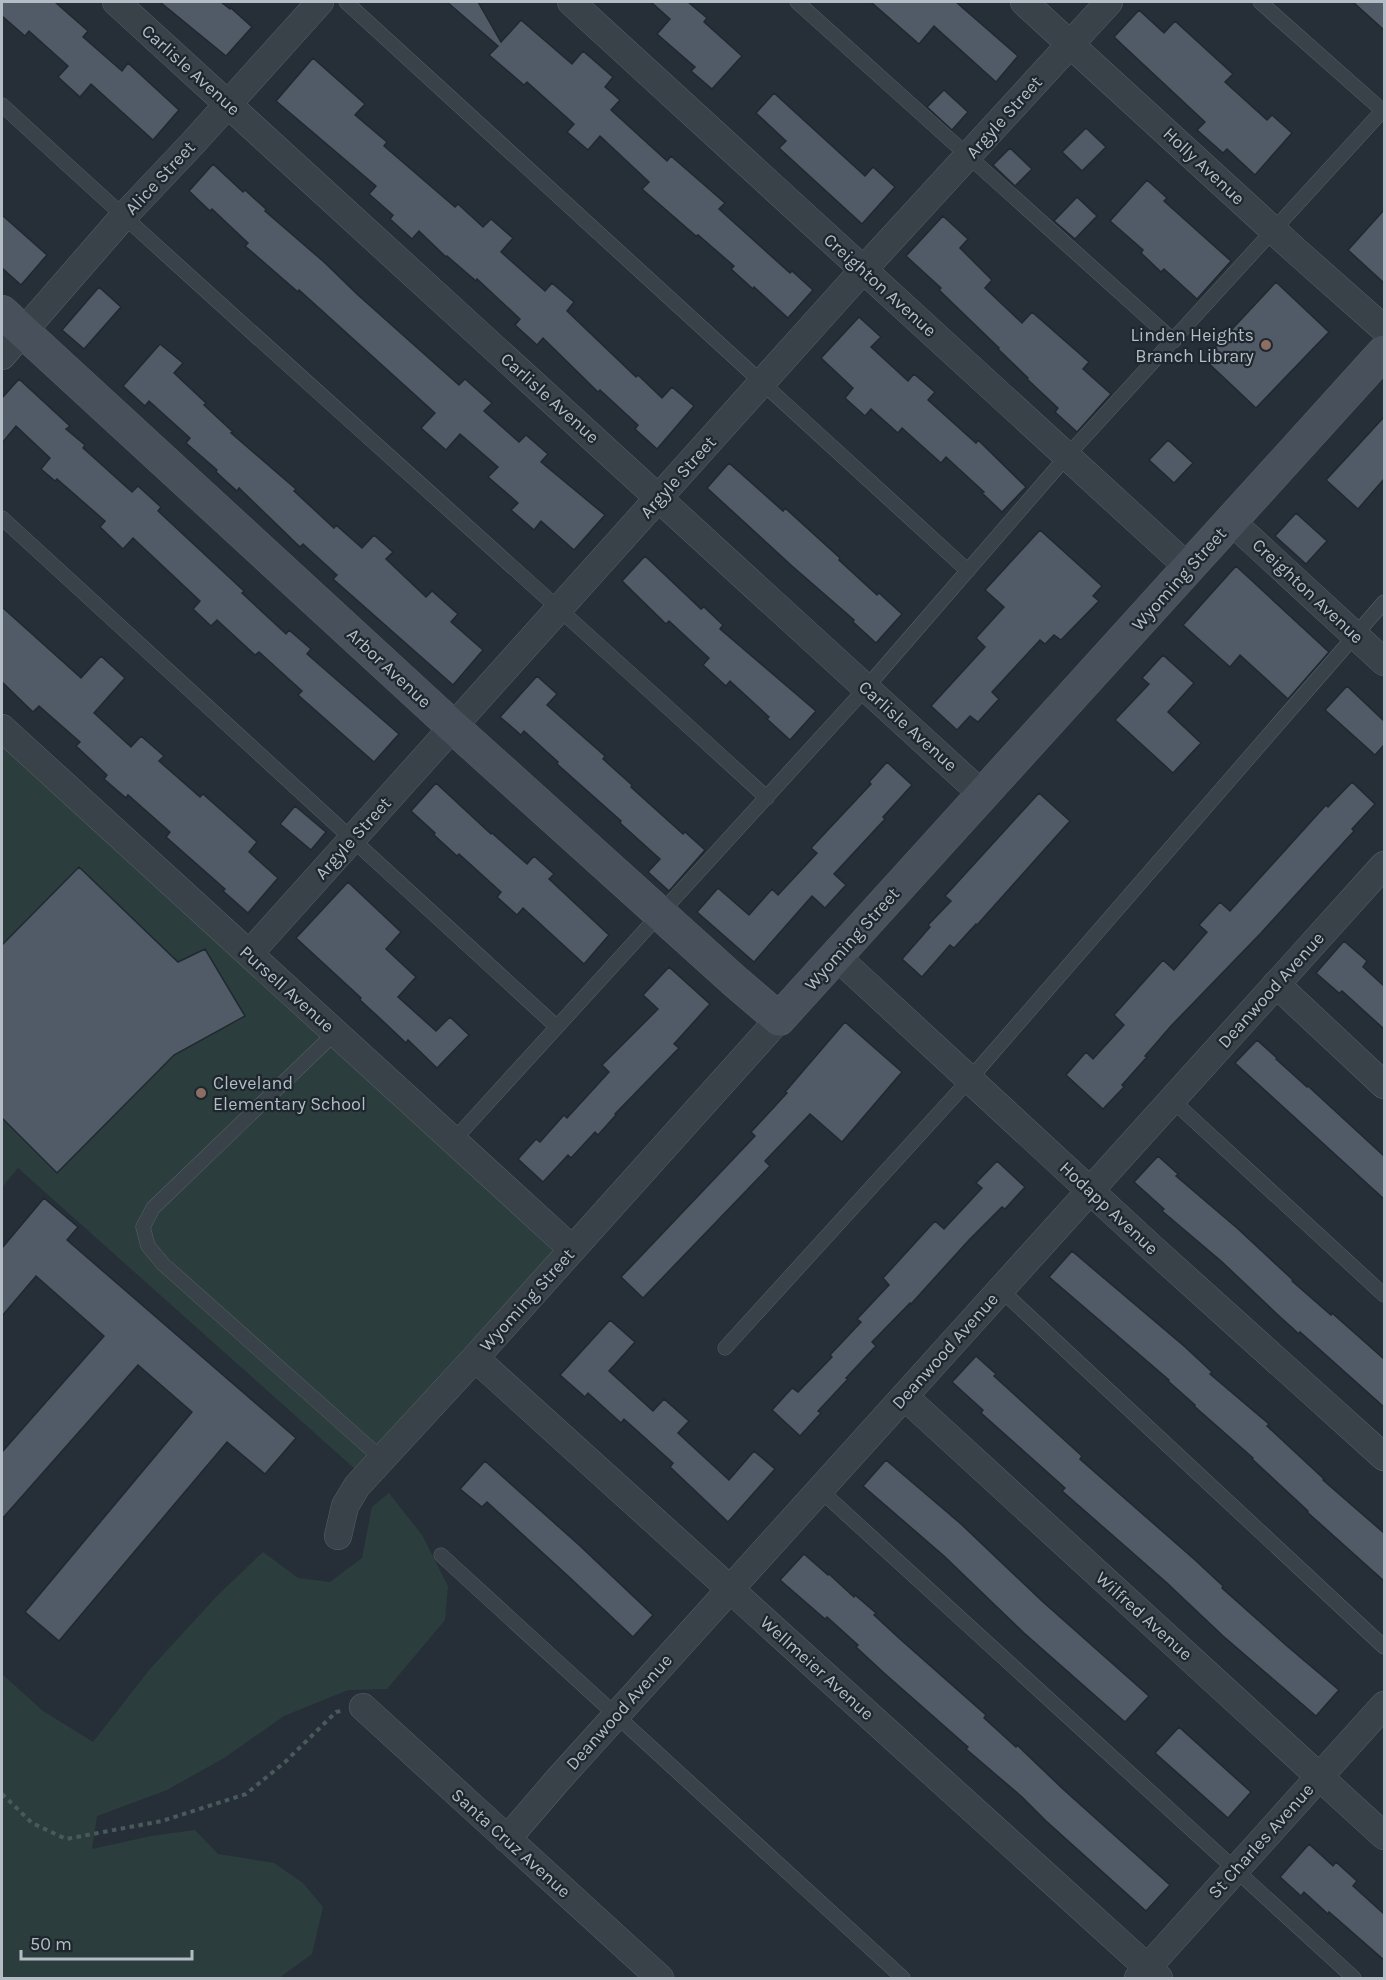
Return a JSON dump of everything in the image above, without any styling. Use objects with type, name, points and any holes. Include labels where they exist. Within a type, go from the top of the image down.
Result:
[{"type":"street","name":"Carlisle Avenue","points":[[116,2],[983,795]]},
{"type":"street","name":"Alice Street","points":[[2,356],[12,322],[123,217],[320,2]]},
{"type":"street","name":"Creighton Avenue","points":[[571,2],[1189,568]]},
{"type":"street","name":"Holly Avenue","points":[[1024,2],[1384,329]]},
{"type":"street","name":"Argyle Street","points":[[249,954],[863,270],[1108,2]]},
{"type":"street","name":"Arbor Avenue","points":[[12,322],[452,726],[736,983],[779,1019]]},
{"type":"street","name":"Wyoming Street","points":[[338,1536],[345,1506],[357,1486],[1384,352]]},
{"type":"street","name":"Creighton Avenue","points":[[1231,521],[1384,662]]},
{"type":"street","name":"Pursell Avenue","points":[[2,728],[572,1249]]},
{"type":"street","name":"Deanwood Avenue","points":[[507,1839],[1276,984],[1384,867]]},
{"type":"street","name":"Hodapp Avenue","points":[[836,956],[1151,1247],[1384,1457]]},
{"type":"street","points":[[1276,984],[1384,1085]]},
{"type":"street","name":"Wellmeier Avenue","points":[[475,1358],[731,1589],[1148,1975]]},
{"type":"street","name":"Wilfred Avenue","points":[[904,1397],[1384,1836]]},
{"type":"street","name":"St Charles Avenue","points":[[1148,1975],[1236,1869],[1384,1705]]},
{"type":"street","name":"Santa Cruz Avenue","points":[[363,1707],[473,1810],[660,1978]]},
{"type":"lane","points":[[346,2],[968,571]]},
{"type":"lane","points":[[797,2],[1174,341]]},
{"type":"lane","points":[[453,1141],[866,688],[1067,456],[1384,110],[1260,2]]},
{"type":"lane","points":[[2,105],[123,217],[560,608],[767,798]]},
{"type":"lane","points":[[2,518],[557,1027]]},
{"type":"lane","points":[[725,1348],[969,1080],[1384,602]]},
{"type":"lane","points":[[335,1033],[153,1208],[143,1227],[148,1246],[163,1264],[382,1459]]},
{"type":"lane","points":[[1172,1100],[1384,1295]]},
{"type":"lane","points":[[1001,1290],[1384,1647]]},
{"type":"lane","points":[[820,1490],[1354,1978]]},
{"type":"lane","points":[[441,1555],[903,1978]]},
{"type":"path","points":[[2,1794],[32,1823],[66,1839],[162,1821],[246,1794],[285,1762],[336,1713],[363,1707]]},
{"type":"green space","name":"Cleveland Elementary School","points":[[2,728],[572,1249],[365,1478],[18,1168],[2,1187]]},
{"type":"green space","points":[[389,1493],[422,1535],[448,1586],[445,1620],[387,1689],[348,1690],[284,1716],[224,1758],[167,1790],[97,1816],[92,1849],[151,1836],[195,1830],[218,1854],[274,1863],[303,1883],[323,1907],[312,1954],[279,1978],[2,1978],[2,1674],[43,1711],[93,1742],[150,1669],[217,1596],[263,1552],[298,1578],[330,1582],[362,1558],[372,1507]]},
{"type":"building","points":[[2,2],[55,2],[88,31],[83,37],[122,71],[128,63],[179,110],[153,140],[91,84],[80,97],[58,77],[68,66],[29,31],[25,36],[2,16]]},
{"type":"building","points":[[160,2],[221,2],[252,27],[226,56]]},
{"type":"building","points":[[447,2],[478,2],[501,42],[521,20],[572,64],[583,51],[613,77],[605,87],[620,100],[611,110],[667,161],[671,156],[725,203],[719,209],[790,273],[792,271],[813,290],[788,318],[731,269],[734,266],[642,189],[649,182],[600,136],[588,150],[567,132],[574,124],[527,82],[524,85],[489,55],[498,46]]},
{"type":"building","points":[[651,2],[688,2],[707,18],[704,22],[742,56],[712,89],[691,71],[695,67],[657,34],[670,19]]},
{"type":"building","points":[[871,2],[956,2],[1018,56],[996,82],[934,26],[919,44]]},
{"type":"building","points":[[1353,2],[1384,2],[1384,30]]},
{"type":"building","points":[[1139,10],[1164,33],[1175,21],[1233,74],[1225,82],[1267,120],[1272,115],[1292,133],[1255,175],[1227,149],[1223,153],[1197,130],[1205,122],[1114,37]]},
{"type":"building","points":[[313,58],[365,104],[355,115],[387,142],[384,146],[455,207],[458,204],[483,227],[491,219],[513,238],[501,252],[545,291],[552,283],[574,302],[567,311],[636,377],[638,375],[662,398],[672,387],[694,406],[657,449],[635,429],[638,425],[600,390],[598,392],[543,338],[537,345],[515,325],[520,319],[477,279],[476,281],[446,257],[419,231],[412,239],[390,219],[393,215],[369,194],[376,186],[276,101]]},
{"type":"building","points":[[944,90],[968,112],[952,130],[927,107]]},
{"type":"building","points":[[774,93],[865,176],[873,167],[895,187],[862,224],[779,148],[786,141],[756,113]]},
{"type":"building","points":[[1086,128],[1106,147],[1082,171],[1062,152]]},
{"type":"building","points":[[1010,148],[1032,169],[1015,186],[993,165]]},
{"type":"building","points":[[213,164],[243,192],[245,190],[266,209],[265,211],[459,385],[465,379],[492,403],[484,411],[519,442],[526,435],[548,454],[541,462],[605,515],[574,550],[541,521],[534,530],[511,510],[518,503],[488,477],[498,467],[460,434],[446,450],[421,428],[435,413],[299,290],[298,292],[245,246],[248,243],[189,191]]},
{"type":"building","points":[[1147,180],[1167,198],[1164,201],[1231,261],[1197,299],[1164,269],[1161,272],[1141,253],[1143,250],[1110,221]]},
{"type":"building","points":[[1077,197],[1097,216],[1075,239],[1054,221]]},
{"type":"building","points":[[1384,210],[1384,283],[1348,250]]},
{"type":"building","points":[[2,215],[47,255],[21,285],[2,268]]},
{"type":"building","points":[[943,216],[968,239],[960,248],[992,280],[985,288],[1022,323],[1032,312],[1089,362],[1083,369],[1111,394],[1077,432],[1055,412],[1058,408],[939,290],[941,288],[906,256]]},
{"type":"building","name":"Linden Heights Branch Library","points":[[1276,282],[1329,332],[1256,408],[1204,359]]},
{"type":"building","points":[[99,287],[121,307],[84,349],[62,330]]},
{"type":"building","points":[[859,317],[881,337],[871,347],[908,381],[914,374],[935,392],[928,400],[976,443],[978,440],[1026,487],[1002,512],[946,457],[941,463],[902,428],[898,433],[871,409],[865,416],[845,398],[853,388],[821,358]]},
{"type":"building","points":[[160,344],[183,363],[174,373],[206,403],[204,405],[233,432],[231,433],[296,489],[294,491],[334,528],[336,525],[362,548],[374,535],[393,552],[386,559],[426,597],[432,591],[458,614],[451,622],[483,650],[453,685],[333,579],[337,575],[303,544],[300,547],[239,488],[237,491],[216,472],[217,470],[186,443],[190,438],[149,401],[145,406],[123,386]]},
{"type":"building","points":[[19,379],[70,426],[66,429],[85,445],[83,448],[132,492],[138,486],[161,507],[158,511],[244,591],[242,593],[286,634],[289,630],[311,649],[307,654],[399,734],[374,762],[298,695],[302,691],[259,652],[255,655],[217,620],[211,626],[193,609],[200,601],[133,538],[123,549],[100,527],[105,521],[57,479],[55,481],[41,469],[50,458],[16,426],[2,443],[2,398]]},
{"type":"building","points":[[1384,417],[1384,479],[1358,509],[1326,480]]},
{"type":"building","points":[[1168,440],[1193,463],[1174,483],[1149,460]]},
{"type":"building","points":[[729,463],[783,511],[785,508],[877,595],[879,593],[902,614],[876,643],[853,622],[854,620],[707,488]]},
{"type":"building","points":[[1296,513],[1327,541],[1306,564],[1275,536]]},
{"type":"building","points":[[1040,530],[1102,586],[1093,596],[1099,601],[1061,640],[1054,635],[1045,644],[1040,640],[992,692],[999,699],[978,722],[970,716],[957,730],[931,706],[985,647],[976,638],[1004,607],[985,590]]},
{"type":"building","points":[[645,556],[701,609],[704,607],[723,625],[720,629],[816,711],[790,740],[730,681],[726,686],[703,665],[709,658],[669,621],[666,624],[622,581]]},
{"type":"building","points":[[1236,566],[1329,652],[1288,699],[1240,655],[1230,667],[1183,625]]},
{"type":"building","points":[[2,607],[81,678],[101,656],[125,678],[94,713],[131,747],[141,736],[164,756],[159,761],[200,797],[203,794],[257,842],[249,852],[278,878],[248,913],[223,891],[225,889],[166,837],[170,832],[128,795],[126,798],[104,779],[107,775],[76,746],[80,742],[39,706],[33,712],[2,682]]},
{"type":"building","points":[[1163,655],[1194,683],[1168,712],[1201,743],[1173,773],[1115,720],[1149,684],[1142,678]]},
{"type":"building","points":[[537,676],[557,694],[547,705],[605,756],[603,759],[632,785],[631,787],[683,834],[685,832],[705,850],[669,891],[648,872],[660,859],[524,731],[521,735],[500,717]]},
{"type":"building","points":[[1347,686],[1384,721],[1384,745],[1375,755],[1325,710]]},
{"type":"building","points":[[887,762],[912,785],[883,817],[885,819],[834,874],[846,885],[825,908],[812,896],[754,962],[697,912],[718,888],[749,915],[772,889],[778,895],[817,853],[811,848],[871,784],[869,782]]},
{"type":"building","points":[[1352,782],[1375,804],[1352,829],[1354,831],[1261,933],[1171,1026],[1122,1085],[1124,1087],[1103,1109],[1066,1075],[1086,1052],[1093,1059],[1124,1025],[1114,1015],[1163,960],[1174,970],[1207,932],[1199,925],[1220,902],[1230,911],[1326,805],[1328,807]]},
{"type":"building","points":[[436,783],[527,864],[534,856],[554,874],[549,879],[609,935],[584,964],[523,908],[517,915],[497,897],[501,892],[459,854],[457,856],[411,811]]},
{"type":"building","points":[[1039,793],[1070,821],[977,925],[954,948],[950,945],[922,977],[902,959],[930,927],[928,925],[951,901],[945,896]]},
{"type":"building","points":[[295,806],[326,832],[311,850],[280,824]]},
{"type":"building","points":[[79,867],[178,962],[205,949],[245,1016],[174,1055],[57,1173],[2,1118],[2,945]]},
{"type":"building","points":[[348,882],[401,932],[386,949],[416,977],[398,997],[436,1031],[450,1017],[469,1035],[437,1068],[408,1040],[406,1043],[296,938]]},
{"type":"building","points":[[1344,941],[1367,961],[1363,967],[1384,986],[1384,1029],[1342,991],[1339,993],[1316,973]]},
{"type":"building","points":[[669,967],[710,1004],[674,1044],[679,1048],[615,1114],[598,1135],[595,1132],[571,1158],[568,1155],[543,1182],[518,1159],[536,1139],[540,1142],[564,1115],[567,1118],[609,1072],[602,1065],[658,1009],[643,995]]},
{"type":"building","points":[[845,1022],[902,1072],[842,1142],[810,1114],[765,1161],[770,1166],[643,1298],[621,1277],[755,1136],[751,1132],[787,1093],[785,1092]]},
{"type":"building","points":[[1257,1040],[1384,1156],[1384,1199],[1235,1063]]},
{"type":"building","points":[[1158,1156],[1178,1174],[1176,1176],[1237,1228],[1292,1281],[1384,1359],[1384,1407],[1162,1211],[1164,1209],[1134,1182]]},
{"type":"building","points":[[997,1161],[1025,1187],[1005,1209],[1002,1207],[969,1240],[911,1304],[872,1342],[876,1346],[818,1411],[821,1413],[800,1436],[772,1410],[792,1388],[798,1392],[832,1357],[830,1355],[861,1322],[857,1319],[889,1285],[883,1278],[935,1221],[944,1229],[982,1188],[976,1183]]},
{"type":"building","points":[[44,1198],[78,1227],[67,1240],[296,1438],[265,1474],[227,1442],[59,1641],[25,1612],[192,1412],[138,1365],[2,1519],[2,1452],[104,1336],[36,1276],[2,1316],[2,1248]]},
{"type":"building","points":[[1072,1251],[1184,1346],[1212,1372],[1210,1374],[1269,1424],[1267,1426],[1323,1480],[1384,1533],[1384,1581],[1307,1512],[1169,1380],[1049,1277]]},
{"type":"building","points":[[610,1320],[635,1342],[609,1371],[653,1411],[664,1399],[689,1421],[678,1433],[729,1480],[754,1451],[775,1469],[728,1522],[670,1467],[673,1463],[624,1419],[621,1423],[588,1393],[585,1397],[560,1375]]},
{"type":"building","points":[[976,1356],[996,1374],[994,1376],[1082,1456],[1080,1459],[1339,1690],[1316,1716],[1062,1491],[1065,1488],[981,1413],[983,1410],[952,1382]]},
{"type":"building","points":[[886,1460],[961,1524],[1042,1601],[1149,1696],[1125,1722],[1024,1633],[944,1556],[863,1486]]},
{"type":"building","points":[[485,1461],[653,1615],[633,1637],[487,1502],[482,1507],[460,1489]]},
{"type":"building","points":[[804,1554],[876,1613],[874,1615],[986,1715],[984,1718],[1016,1747],[1017,1745],[1170,1885],[1146,1911],[966,1749],[968,1747],[856,1647],[858,1645],[780,1580]]},
{"type":"building","points":[[1179,1727],[1251,1792],[1228,1818],[1155,1753]]},
{"type":"building","points":[[1309,1844],[1333,1866],[1336,1862],[1357,1881],[1353,1886],[1384,1914],[1384,1960],[1304,1892],[1301,1896],[1280,1877]]},
{"type":"place","name":"Linden Heights Branch Library","points":[[1266,345]]},
{"type":"place","name":"Cleveland Elementary School","points":[[201,1093]]}]
